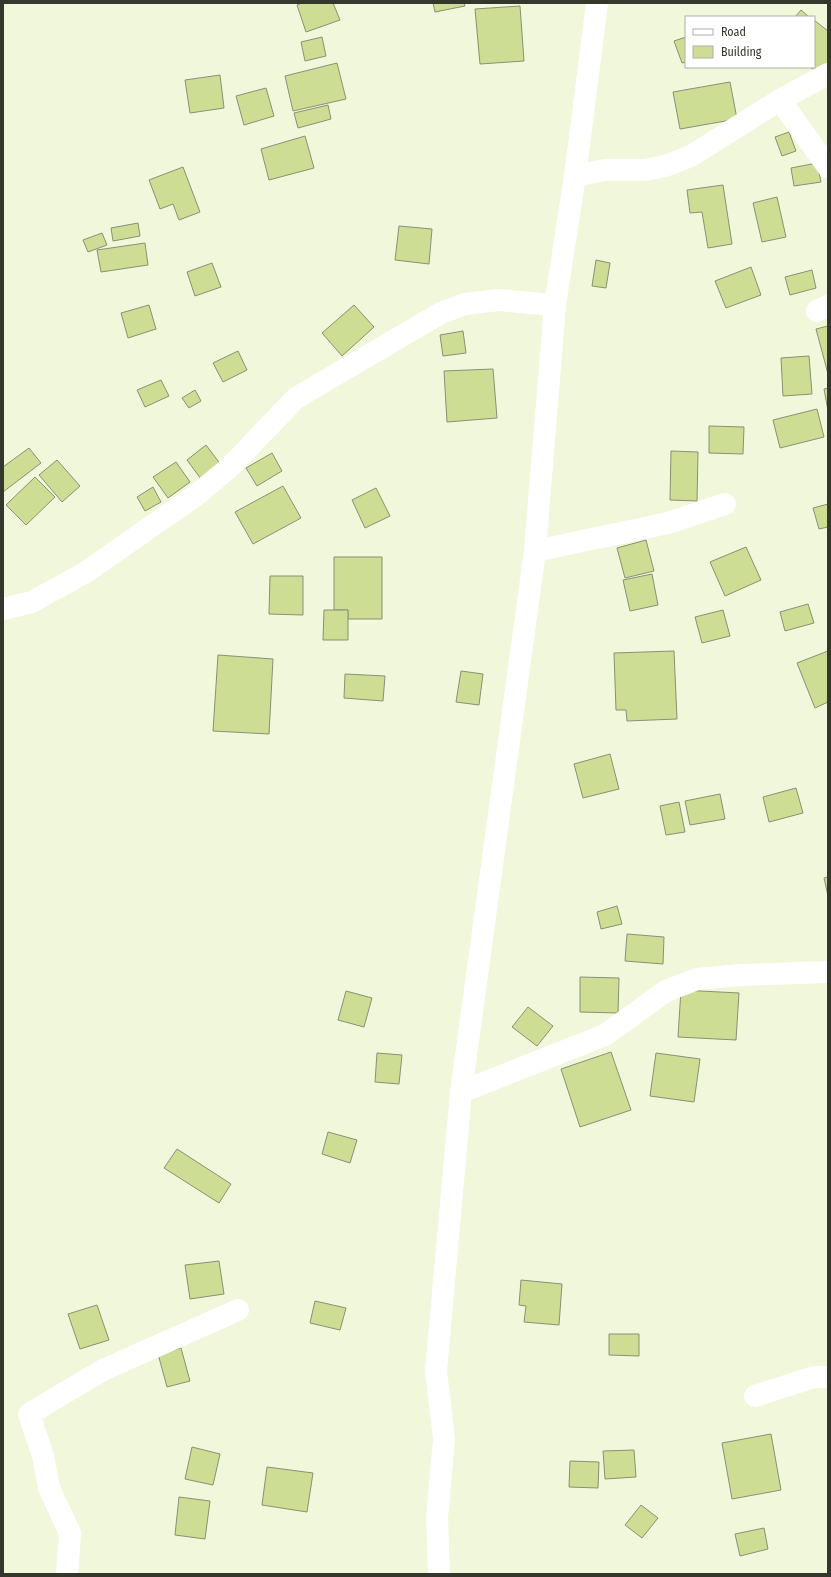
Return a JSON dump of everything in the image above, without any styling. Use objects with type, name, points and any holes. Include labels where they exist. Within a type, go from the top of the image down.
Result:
[{"type":"street","points":[[439,1574],[437,1518],[444,1439],[436,1370],[462,1092],[535,551],[555,305],[575,176],[597,3]]},
{"type":"street","points":[[575,176],[605,170],[665,166],[691,156],[780,100],[828,74]]},
{"type":"street","points":[[780,100],[828,167]]},
{"type":"street","points":[[3,609],[32,602],[86,572],[195,496],[229,468],[296,398],[441,313],[465,304],[498,300],[555,305]]},
{"type":"street","points":[[535,551],[668,523],[724,504]]},
{"type":"street","points":[[462,1092],[606,1035],[666,991],[697,979],[740,975],[828,972]]},
{"type":"street","points":[[67,1574],[70,1534],[49,1488],[43,1456],[29,1414],[103,1370],[238,1310]]},
{"type":"street","points":[[755,1396],[814,1377],[828,1376]]},
{"type":"building","points":[[302,3],[333,3],[340,20],[306,32],[297,5]]},
{"type":"building","points":[[433,3],[464,3],[465,6],[435,12]]},
{"type":"building","points":[[520,6],[524,61],[480,64],[475,9]]},
{"type":"building","points":[[801,10],[808,16],[796,16]]},
{"type":"building","points":[[815,21],[828,31],[828,65],[821,75],[811,68],[815,68]]},
{"type":"building","points":[[322,37],[326,56],[305,61],[301,42]]},
{"type":"building","points":[[685,37],[685,62],[682,63],[674,41]]},
{"type":"building","points":[[337,63],[346,99],[293,111],[285,76]]},
{"type":"building","points":[[220,75],[224,108],[190,113],[185,80]]},
{"type":"building","points":[[730,82],[737,119],[680,129],[673,92]]},
{"type":"building","points":[[266,88],[274,116],[244,125],[236,96]]},
{"type":"building","points":[[328,105],[331,119],[298,128],[294,113]]},
{"type":"building","points":[[789,132],[796,151],[782,156],[775,137]]},
{"type":"building","points":[[305,136],[314,168],[269,180],[261,149]]},
{"type":"building","points":[[817,163],[821,182],[794,186],[791,168]]},
{"type":"building","points":[[183,167],[200,212],[179,220],[173,204],[160,209],[149,180]]},
{"type":"building","points":[[723,185],[732,244],[708,248],[702,212],[690,213],[687,190]]},
{"type":"building","points":[[777,197],[786,237],[762,242],[753,203]]},
{"type":"building","points":[[138,223],[140,236],[113,241],[111,228]]},
{"type":"building","points":[[399,226],[432,229],[429,264],[395,260]]},
{"type":"building","points":[[102,233],[107,245],[88,252],[83,240]]},
{"type":"building","points":[[145,243],[148,265],[101,272],[97,250]]},
{"type":"building","points":[[596,260],[610,263],[606,288],[592,286]]},
{"type":"building","points":[[212,263],[221,287],[195,296],[187,272]]},
{"type":"building","points":[[751,267],[761,295],[726,308],[715,281]]},
{"type":"building","points":[[812,270],[816,288],[790,295],[785,277]]},
{"type":"building","points":[[149,305],[156,329],[128,338],[121,313]]},
{"type":"building","points":[[354,305],[374,327],[342,356],[322,333]]},
{"type":"building","points":[[828,326],[828,374],[816,329]]},
{"type":"building","points":[[463,331],[466,353],[443,356],[440,335]]},
{"type":"building","points":[[238,351],[247,370],[223,382],[213,363]]},
{"type":"building","points":[[809,356],[812,394],[783,396],[781,358]]},
{"type":"building","points":[[493,369],[497,418],[447,422],[444,371]]},
{"type":"building","points":[[161,380],[169,396],[145,407],[137,390]]},
{"type":"building","points":[[828,388],[828,411],[824,389]]},
{"type":"building","points":[[195,390],[201,401],[189,408],[182,398]]},
{"type":"building","points":[[817,409],[824,437],[780,448],[773,420]]},
{"type":"building","points":[[709,426],[744,427],[743,454],[709,453]]},
{"type":"building","points":[[206,445],[221,465],[201,479],[187,460]]},
{"type":"building","points":[[29,448],[41,463],[3,492],[3,467]]},
{"type":"building","points":[[671,451],[698,452],[697,501],[670,500]]},
{"type":"building","points":[[272,453],[282,471],[257,486],[246,468]]},
{"type":"building","points":[[57,460],[80,486],[62,502],[39,475]]},
{"type":"building","points":[[176,462],[190,482],[168,498],[153,477]]},
{"type":"building","points":[[35,477],[55,497],[26,525],[6,505]]},
{"type":"building","points":[[283,486],[301,518],[253,544],[235,512]]},
{"type":"building","points":[[153,487],[161,502],[145,511],[137,497]]},
{"type":"building","points":[[376,488],[390,516],[365,528],[352,500]]},
{"type":"building","points":[[828,504],[828,527],[819,529],[813,508]]},
{"type":"building","points":[[646,540],[654,571],[625,578],[617,548]]},
{"type":"building","points":[[746,547],[761,580],[725,596],[710,562]]},
{"type":"building","points":[[334,557],[382,557],[382,619],[348,619],[348,610],[334,610]]},
{"type":"building","points":[[652,574],[658,605],[630,611],[623,580]]},
{"type":"building","points":[[270,576],[303,576],[303,615],[269,614]]},
{"type":"building","points":[[808,604],[814,623],[785,631],[780,612]]},
{"type":"building","points":[[324,610],[348,610],[348,640],[323,640]]},
{"type":"building","points":[[723,610],[730,636],[702,643],[695,617]]},
{"type":"building","points":[[674,651],[677,719],[627,721],[626,710],[616,710],[614,653]]},
{"type":"building","points":[[828,651],[828,702],[815,708],[797,663]]},
{"type":"building","points":[[218,655],[273,659],[269,734],[213,731]]},
{"type":"building","points":[[461,671],[483,674],[479,705],[456,702]]},
{"type":"building","points":[[345,674],[385,676],[383,701],[344,698]]},
{"type":"building","points":[[610,754],[619,789],[583,798],[574,764]]},
{"type":"building","points":[[796,788],[803,813],[769,822],[763,797]]},
{"type":"building","points":[[720,794],[725,819],[690,825],[685,801]]},
{"type":"building","points":[[679,802],[685,832],[666,835],[660,806]]},
{"type":"building","points":[[828,877],[828,896],[824,878]]},
{"type":"building","points":[[617,906],[622,924],[601,929],[597,912]]},
{"type":"building","points":[[627,934],[664,937],[663,964],[625,961]]},
{"type":"building","points":[[580,977],[619,978],[618,1013],[580,1012]]},
{"type":"building","points":[[681,990],[739,993],[736,1040],[678,1037]]},
{"type":"building","points":[[346,991],[372,998],[364,1027],[338,1020]]},
{"type":"building","points":[[528,1007],[553,1026],[537,1046],[512,1027]]},
{"type":"building","points":[[611,1052],[631,1110],[580,1127],[561,1069]]},
{"type":"building","points":[[377,1053],[402,1055],[399,1084],[375,1082]]},
{"type":"building","points":[[656,1053],[700,1059],[694,1102],[650,1096]]},
{"type":"building","points":[[328,1132],[357,1140],[350,1163],[322,1154]]},
{"type":"building","points":[[177,1149],[231,1184],[219,1203],[164,1168]]},
{"type":"building","points":[[219,1261],[224,1294],[190,1299],[185,1265]]},
{"type":"building","points":[[521,1280],[562,1284],[559,1325],[524,1322],[526,1306],[519,1305]]},
{"type":"building","points":[[315,1301],[346,1308],[340,1330],[310,1323]]},
{"type":"building","points":[[97,1305],[109,1340],[80,1349],[68,1314]]},
{"type":"building","points":[[609,1334],[639,1334],[639,1356],[609,1355]]},
{"type":"building","points":[[181,1348],[190,1381],[167,1387],[158,1354]]},
{"type":"building","points":[[771,1434],[781,1490],[732,1499],[722,1443]]},
{"type":"building","points":[[192,1447],[220,1454],[213,1485],[185,1479]]},
{"type":"building","points":[[634,1450],[636,1477],[605,1479],[603,1451]]},
{"type":"building","points":[[570,1461],[599,1462],[598,1488],[569,1487]]},
{"type":"building","points":[[267,1467],[313,1473],[307,1512],[262,1505]]},
{"type":"building","points":[[179,1497],[210,1501],[205,1539],[175,1535]]},
{"type":"building","points":[[641,1505],[658,1518],[642,1538],[625,1525]]},
{"type":"building","points":[[764,1528],[768,1549],[740,1556],[735,1534]]}]
